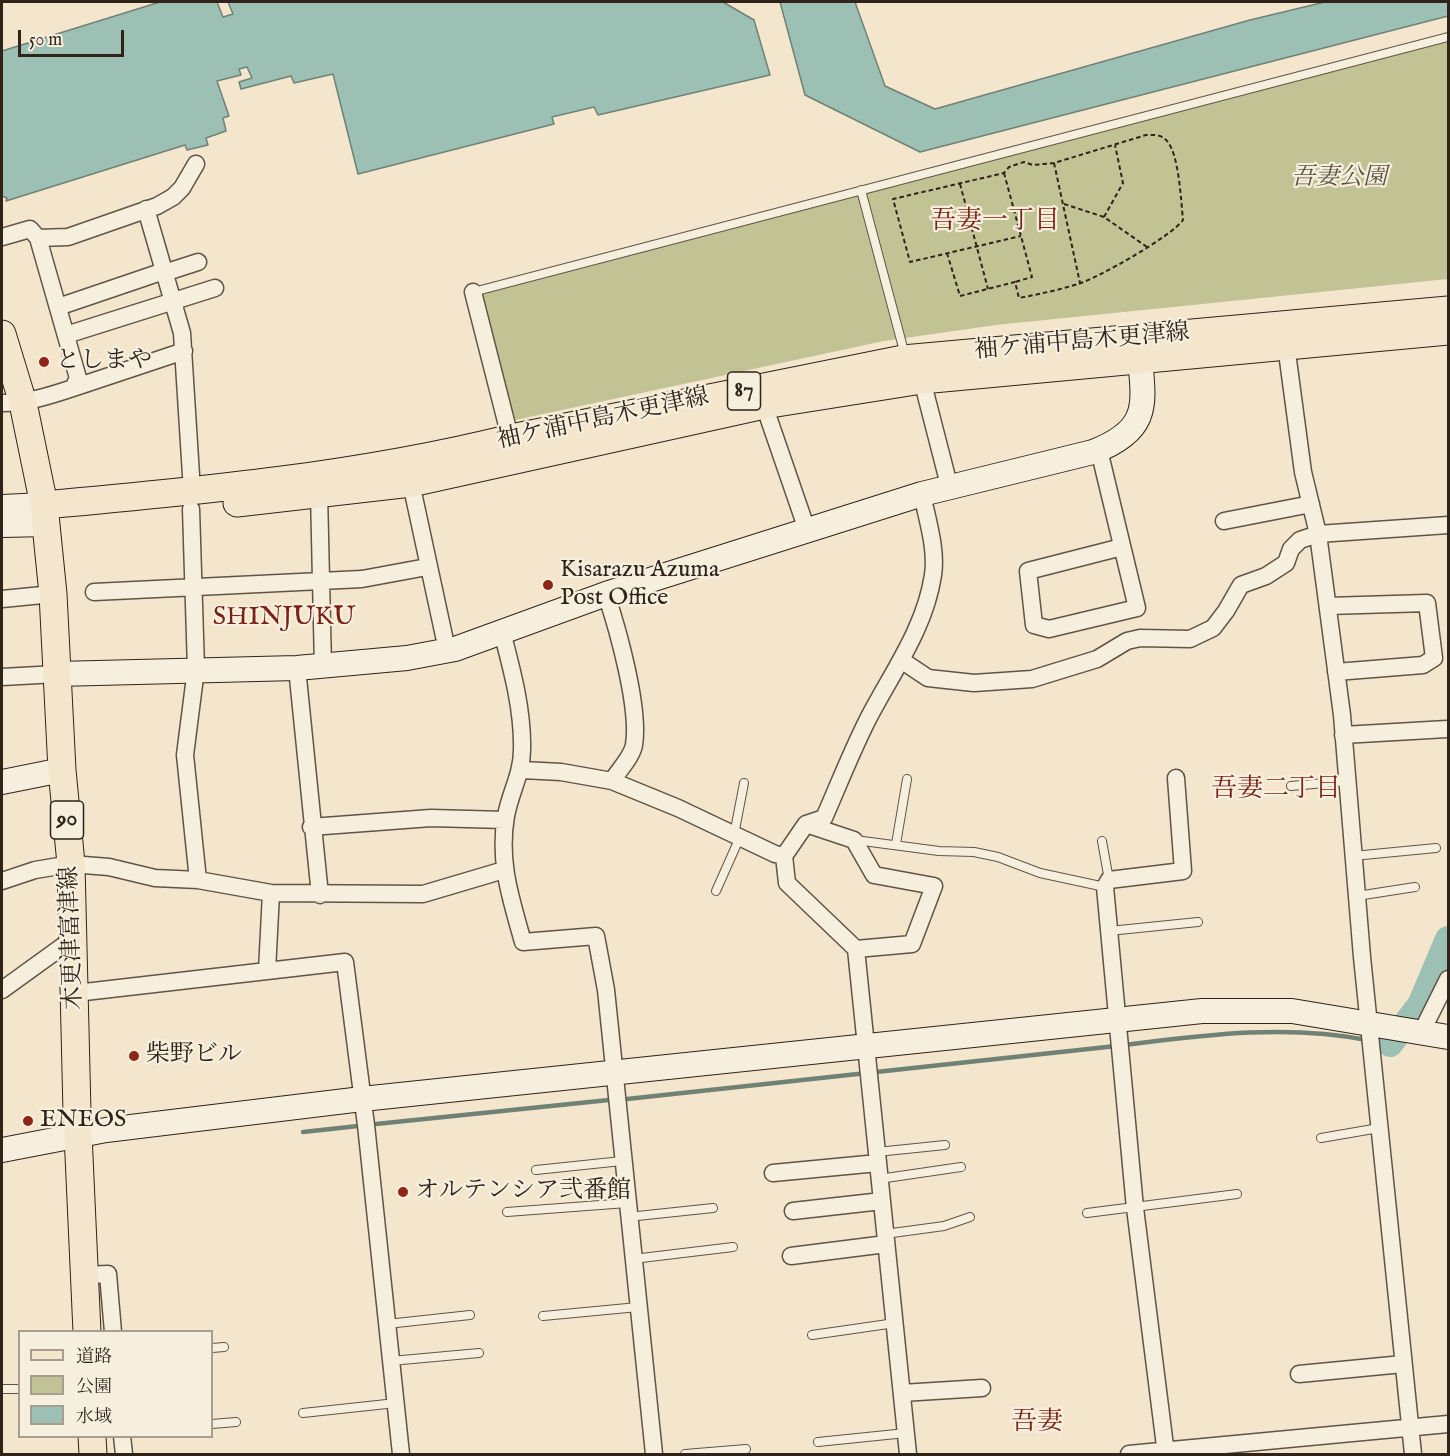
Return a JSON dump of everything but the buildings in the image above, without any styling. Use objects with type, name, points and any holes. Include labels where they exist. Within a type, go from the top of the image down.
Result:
[{"type":"main road","name":"袖ケ浦中島木更津線","points":[[45,515],[192,500],[319,493],[411,483],[513,449],[914,370],[1139,349],[1449,310]]},
{"type":"main road","name":"袖ケ浦中島木更津線","points":[[1139,349],[1286,345],[1449,331]]},
{"type":"main road","name":"木更津富津線","points":[[2,334],[12,403],[45,515],[53,594],[62,770],[71,864],[78,1136],[87,1330]]},
{"type":"main road","name":"袖ケ浦中島木更津線","points":[[192,500],[448,454],[513,449],[764,405],[914,370]]},
{"type":"main road","points":[[92,1438],[93,1455]]},
{"type":"street","points":[[38,238],[68,237],[173,197],[182,188],[196,164]]},
{"type":"street","points":[[146,209],[184,351],[192,500],[196,669],[185,755],[198,880]]},
{"type":"street","points":[[2,237],[30,229],[38,238],[78,378],[73,388]]},
{"type":"street","points":[[58,307],[198,262]]},
{"type":"street","points":[[66,335],[215,288]]},
{"type":"street","points":[[473,292],[513,449]]},
{"type":"street","points":[[1286,345],[1303,472],[1318,534],[1336,672],[1379,1128],[1413,1455]]},
{"type":"street","points":[[2,677],[196,669],[297,669],[407,658],[447,650],[606,594],[949,485],[1099,450],[1114,443],[1138,419],[1144,404],[1139,349]]},
{"type":"street","points":[[12,403],[73,388],[184,351]]},
{"type":"street","points":[[914,370],[949,485]]},
{"type":"street","points":[[764,405],[807,530]]},
{"type":"street","points":[[1099,450],[1137,608],[1049,629],[1034,625],[1028,570],[1122,547]]},
{"type":"street","points":[[411,483],[447,650]]},
{"type":"street","points":[[319,493],[323,667]]},
{"type":"street","points":[[909,1455],[855,949],[787,883],[784,856],[806,825],[824,818],[866,722],[901,660],[927,604],[934,573],[931,532],[922,494]]},
{"type":"street","points":[[1224,521],[1311,504]]},
{"type":"street","points":[[2,507],[45,515]]},
{"type":"street","points":[[2,525],[45,515]]},
{"type":"street","points":[[901,660],[928,678],[974,683],[1032,679],[1097,659],[1127,641],[1190,639],[1213,628],[1226,611],[1240,585],[1266,576],[1286,563],[1290,549],[1300,540],[1318,534],[1449,525]]},
{"type":"street","points":[[94,592],[362,579],[428,567]]},
{"type":"street","points":[[2,598],[53,594]]},
{"type":"street","points":[[606,594],[618,630],[632,702],[634,747],[612,781]]},
{"type":"street","points":[[1328,606],[1427,603],[1434,658],[1422,665],[1336,672]]},
{"type":"street","points":[[502,632],[520,718],[522,770],[506,820],[504,870],[523,942],[596,936],[606,990],[654,1455]]},
{"type":"street","points":[[297,669],[311,827],[320,895]]},
{"type":"street","points":[[1343,735],[1447,729]]},
{"type":"street","points":[[2,782],[62,770]]},
{"type":"street","points":[[522,770],[561,771],[612,781],[775,855],[784,856]]},
{"type":"street","points":[[1166,1452],[1136,1208],[1108,931],[1107,884],[1183,871],[1176,778]]},
{"type":"street","points":[[311,827],[431,818],[506,820]]},
{"type":"street","points":[[806,825],[854,840],[874,874],[934,886],[912,944],[855,949]]},
{"type":"street","points":[[2,881],[35,870],[71,864],[109,867],[155,878],[198,880],[271,893],[423,894],[504,870]]},
{"type":"street","points":[[267,971],[271,893]]},
{"type":"street","points":[[2,990],[74,938]]},
{"type":"street","points":[[76,993],[345,962],[363,1099],[401,1455]]},
{"type":"street","points":[[1422,1031],[1449,979]]},
{"type":"street","points":[[2,1150],[106,1130],[363,1099],[1202,1011],[1250,1009],[1292,1011],[1449,1037]]},
{"type":"street","points":[[772,1173],[878,1165]]},
{"type":"street","points":[[793,1211],[882,1201]]},
{"type":"street","points":[[791,1256],[886,1239]]},
{"type":"street","points":[[84,1275],[108,1274],[113,1330]]},
{"type":"street","points":[[1299,1374],[1403,1364]]},
{"type":"street","points":[[902,1393],[982,1388]]},
{"type":"street","points":[[1129,1455],[1449,1424]]},
{"type":"street","points":[[122,1438],[124,1455]]},
{"type":"lane","points":[[473,292],[1449,38]]},
{"type":"lane","points":[[861,190],[914,370]]},
{"type":"lane","points":[[896,844],[907,779]]},
{"type":"lane","points":[[1290,786],[1347,781]]},
{"type":"lane","points":[[716,891],[737,836],[744,783]]},
{"type":"lane","points":[[854,840],[939,851],[974,852],[998,857],[1040,873],[1107,884],[1102,841]]},
{"type":"lane","points":[[1353,856],[1436,848]]},
{"type":"lane","points":[[1357,896],[1415,887]]},
{"type":"lane","points":[[1108,931],[1198,922]]},
{"type":"lane","points":[[1321,1138],[1379,1128]]},
{"type":"lane","points":[[878,1165],[945,1145]]},
{"type":"lane","points":[[536,1170],[622,1161]]},
{"type":"lane","points":[[878,1165],[961,1167]]},
{"type":"lane","points":[[1087,1213],[1237,1194]]},
{"type":"lane","points":[[507,1212],[713,1208]]},
{"type":"lane","points":[[886,1239],[944,1226],[970,1217]]},
{"type":"lane","points":[[633,1259],[733,1247]]},
{"type":"lane","points":[[543,1316],[638,1307]]},
{"type":"lane","points":[[387,1324],[470,1315]]},
{"type":"lane","points":[[812,1335],[895,1323]]},
{"type":"lane","points":[[213,1348],[224,1347]]},
{"type":"lane","points":[[391,1361],[479,1353]]},
{"type":"lane","points":[[2,1389],[18,1389]]},
{"type":"lane","points":[[303,1413],[396,1403]]},
{"type":"lane","points":[[213,1424],[236,1422]]},
{"type":"lane","points":[[818,1442],[906,1432]]},
{"type":"lane","points":[[685,1455],[746,1449]]},
{"type":"path","points":[[1015,282],[1019,298],[1080,284],[1147,247],[1179,226],[1184,220],[1173,150],[1166,139],[1156,134],[1114,144],[1054,163],[1033,165],[1024,162],[1009,167],[1004,173],[893,199],[910,262],[1021,236]]},
{"type":"path","points":[[1104,217],[1123,183],[1114,144]]},
{"type":"path","points":[[1054,163],[1080,284]]},
{"type":"path","points":[[947,253],[960,296],[1032,277],[1004,173]]},
{"type":"path","points":[[959,184],[988,289]]},
{"type":"path","points":[[1064,204],[1104,217],[1147,247]]},
{"type":"green space","name":"吾妻公園","points":[[1448,37],[1448,279],[996,325],[884,341],[506,422],[473,292]]},
{"type":"water","points":[[160,2],[217,2],[223,17],[233,14],[228,2],[723,2],[754,20],[770,75],[598,115],[594,107],[552,117],[554,124],[358,174],[333,74],[294,83],[291,76],[241,89],[239,82],[252,78],[247,67],[239,69],[241,75],[217,81],[229,116],[223,118],[226,131],[206,138],[208,145],[187,150],[185,145],[6,201],[7,198],[2,196],[2,51]]},
{"type":"water","points":[[780,2],[855,2],[885,86],[935,109],[1250,20],[1325,2],[1448,2],[1448,16],[920,152],[805,95]]},
{"type":"waterway","points":[[1390,1044],[1420,1005],[1448,939]]},
{"type":"waterway","points":[[1125,1045],[1215,1035],[1276,1032],[1337,1035],[1367,1040]]},
{"type":"waterway","points":[[1375,1041],[1390,1044]]},
{"type":"waterway","points":[[627,1099],[1116,1046]]},
{"type":"waterway","points":[[376,1124],[609,1100]]},
{"type":"waterway","points":[[303,1132],[358,1126]]},
{"type":"place","name":"としまや","points":[[44,362]]},
{"type":"place","name":"Kisarazu Azuma Post Office","points":[[548,585]]},
{"type":"place","name":"柴野ビル","points":[[134,1056]]},
{"type":"place","name":"ENEOS","points":[[28,1121]]},
{"type":"place","name":"オルテンシア弐番館","points":[[403,1192]]},
{"type":"district","name":"吾妻一丁目","points":[[995,223]]},
{"type":"district","name":"SHINJUKU","points":[[284,619]]},
{"type":"district","name":"吾妻二丁目","points":[[1276,791]]},
{"type":"district","name":"吾妻","points":[[1037,1424]]}]
